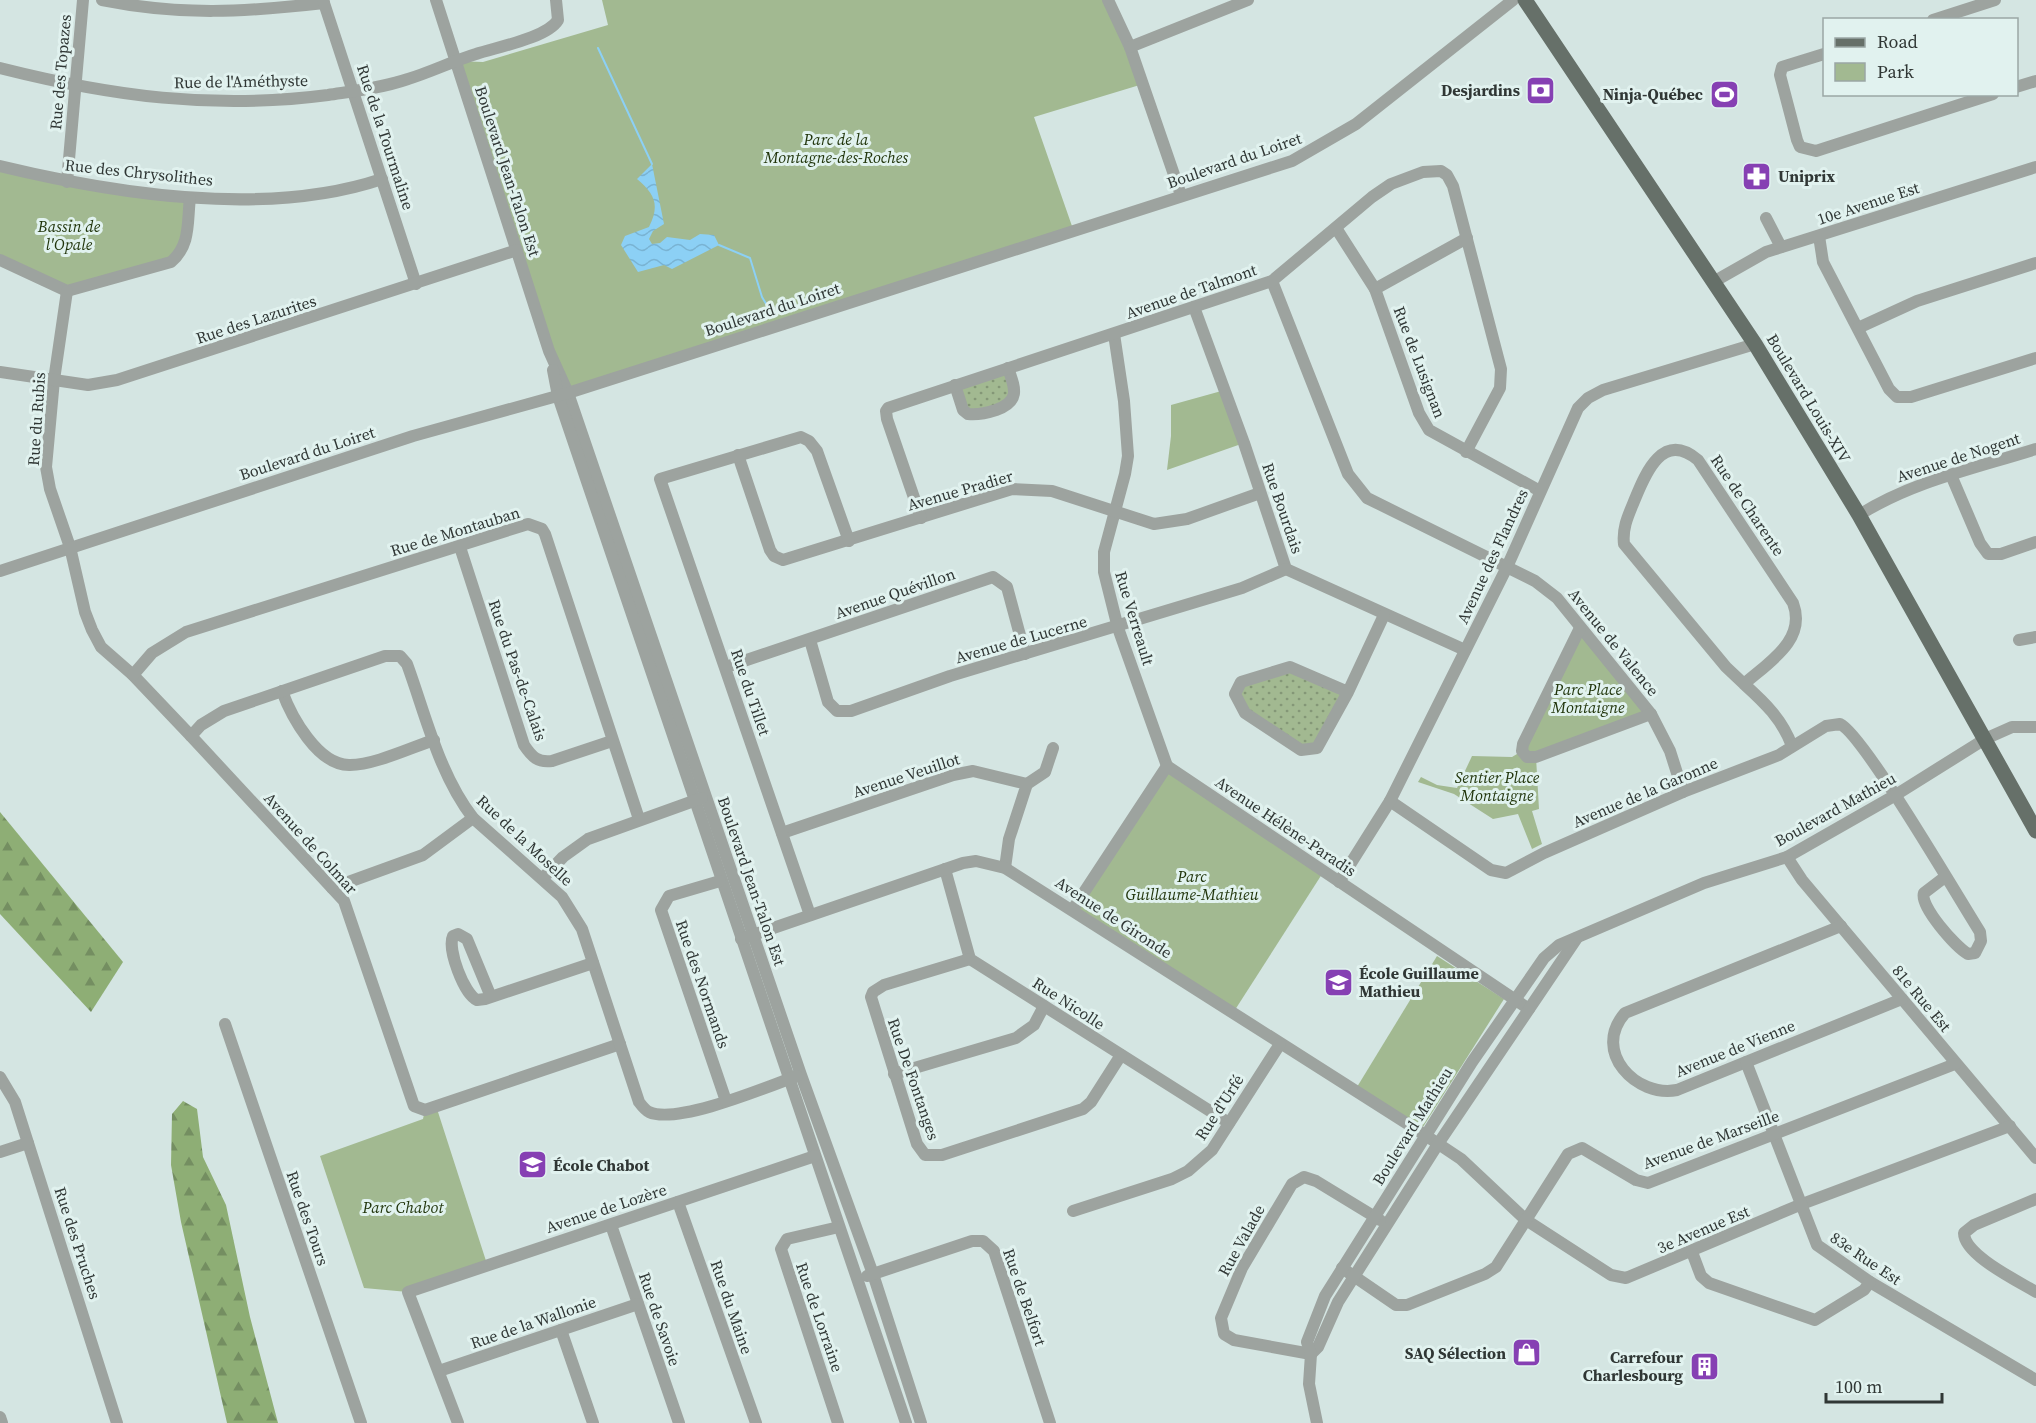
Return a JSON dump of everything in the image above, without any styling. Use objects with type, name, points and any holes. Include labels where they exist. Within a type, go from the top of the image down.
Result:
[{"type":"main road","name":"Boulevard Louis-XIV","points":[[1525,0],[1755,344],[1859,515],[2036,831]]},
{"type":"street","name":"Rue des Topazes","points":[[67,182],[83,0]]},
{"type":"street","points":[[102,0],[149,9],[210,12],[258,10],[324,1]]},
{"type":"street","name":"Boulevard Jean-Talon Est","points":[[436,0],[563,394],[747,937],[795,1077],[873,1274],[921,1423]]},
{"type":"street","name":"Rue de l'Améthyste","points":[[0,68],[75,86],[180,101],[288,100],[354,91],[407,80],[455,60],[546,31],[558,20],[556,0]]},
{"type":"street","points":[[1108,0],[1130,48],[1181,195]]},
{"type":"street","points":[[1130,48],[1248,0]]},
{"type":"street","name":"Boulevard du Loiret","points":[[0,571],[413,436],[563,394],[1292,160],[1329,142],[1356,124],[1513,0]]},
{"type":"street","points":[[1940,18],[1995,0]]},
{"type":"street","name":"Rue de la Tourmaline","points":[[324,1],[416,284]]},
{"type":"street","points":[[1823,54],[1782,67],[1780,75],[1797,140],[1800,147],[1808,151],[1816,151],[1987,96]]},
{"type":"street","points":[[2018,86],[2036,81]]},
{"type":"street","name":"Rue des Chrysolithes","points":[[0,166],[67,182],[190,198],[266,198],[355,188],[382,179]]},
{"type":"street","name":"10e Avenue Est","points":[[1715,281],[1738,266],[1781,247],[2036,168]]},
{"type":"street","name":"Avenue de Talmont","points":[[921,518],[886,411],[892,405],[1272,281],[1391,184],[1434,171],[1447,175],[1453,186],[1501,369],[1500,388],[1466,452]]},
{"type":"street","points":[[0,260],[67,291],[171,262],[181,253],[189,230],[190,198]]},
{"type":"street","points":[[1766,218],[1781,247]]},
{"type":"street","name":"Rue de Lusignan","points":[[1336,228],[1375,290],[1424,423],[1437,436],[1540,491]]},
{"type":"street","points":[[1819,236],[1823,262],[1889,389],[1897,397],[1903,398],[2036,358]]},
{"type":"street","points":[[1375,290],[1467,238]]},
{"type":"street","name":"Rue des Lazurites","points":[[0,372],[88,385],[117,380],[517,250]]},
{"type":"street","points":[[1858,328],[1917,301],[2036,263]]},
{"type":"street","name":"Avenue de Valence","points":[[1272,281],[1348,474],[1359,491],[1367,498],[1535,581],[1557,598],[1651,714],[1670,751],[1683,792]]},
{"type":"street","name":"Rue du Rubis","points":[[67,291],[54,380],[46,467],[50,489],[70,547]]},
{"type":"street","name":"Rue Bourdais","points":[[1194,307],[1286,569],[1465,650]]},
{"type":"street","name":"Rue Verreault","points":[[1114,334],[1124,401],[1128,456],[1103,562],[1118,628],[1167,766]]},
{"type":"street","name":"Avenue des Flandres","points":[[1339,882],[1390,801],[1507,567],[1578,408],[1588,398],[1623,383],[1755,344]]},
{"type":"street","points":[[955,385],[963,410],[968,414],[993,411],[1008,405],[1012,400],[1014,386],[1008,368]]},
{"type":"street","points":[[738,455],[795,437],[810,441],[817,451],[849,541]]},
{"type":"street","name":"Avenue de Nogent","points":[[1859,515],[1893,496],[1951,475],[2036,449]]},
{"type":"street","name":"Rue de Charente","points":[[1744,684],[1786,646],[1796,631],[1798,615],[1794,603],[1698,460],[1685,451],[1671,450],[1659,457],[1646,472],[1624,525],[1624,544],[1726,668],[1778,717],[1792,746]]},
{"type":"street","name":"Avenue Pradier","points":[[738,455],[774,556],[790,560],[1012,489],[1033,488],[1052,491],[1154,524],[1169,524],[1260,493]]},
{"type":"street","name":"Rue du Tillet","points":[[738,455],[660,479],[810,915]]},
{"type":"street","points":[[1951,475],[1980,543],[1988,554],[2001,554],[2036,542]]},
{"type":"street","name":"Rue de Montauban","points":[[133,675],[152,653],[186,632],[528,525],[542,529],[639,819]]},
{"type":"street","name":"Avenue de Colmar","points":[[70,547],[84,612],[101,647],[133,675],[345,901],[411,1100],[420,1109],[425,1110],[620,1044]]},
{"type":"street","name":"Rue du Pas-de-Calais","points":[[460,547],[524,746],[530,755],[544,762],[552,761],[612,741]]},
{"type":"street","name":"Avenue de Lucerne","points":[[810,639],[828,702],[837,711],[844,712],[1242,588],[1286,569]]},
{"type":"street","name":"Avenue Quévillon","points":[[726,667],[993,578],[1007,587],[1025,654]]},
{"type":"street","points":[[1348,692],[1290,667],[1241,682],[1235,694],[1245,713],[1300,750],[1306,751],[1321,744],[1348,692],[1384,615]]},
{"type":"street","points":[[1580,628],[1523,744],[1522,751],[1527,757],[1536,757],[1651,714]]},
{"type":"street","points":[[2019,640],[2036,637]]},
{"type":"street","name":"Rue de la Moselle","points":[[191,736],[206,721],[224,711],[385,656],[400,656],[407,664],[451,785],[473,819],[543,878],[574,912],[639,1102],[649,1112],[678,1114],[726,1101],[795,1077]]},
{"type":"street","points":[[282,690],[290,713],[300,729],[316,747],[340,764],[357,765],[434,740]]},
{"type":"street","name":"Avenue de la Garonne","points":[[1390,801],[1491,870],[1506,873],[1544,853],[1683,792],[1779,755],[1826,726],[1840,724],[1846,726],[1894,796]]},
{"type":"street","name":"Boulevard Mathieu","points":[[1317,1423],[1309,1384],[1311,1354],[1307,1342],[1313,1321],[1342,1268],[1425,1135],[1544,957],[1559,945],[1704,883],[1787,857],[1894,796],[1985,739],[2012,727],[2036,728]]},
{"type":"street","points":[[1005,868],[1008,839],[1027,784],[1045,772],[1053,748]]},
{"type":"street","points":[[1073,909],[1167,766]]},
{"type":"street","name":"Avenue Hélène-Paradis","points":[[1167,766],[1529,1009]]},
{"type":"street","name":"Avenue Veuillot","points":[[782,833],[963,772],[973,771],[1027,784]]},
{"type":"street","points":[[1894,796],[1980,932],[1981,941],[1975,953],[1968,954],[1960,949],[1924,904],[1924,893],[1945,877]]},
{"type":"street","points":[[543,878],[563,857],[581,843],[605,831],[700,798]]},
{"type":"street","name":"Boulevard Jean-Talon Est","points":[[700,798],[720,881],[747,937]]},
{"type":"street","points":[[332,888],[423,855],[473,819]]},
{"type":"street","name":"81e Rue Est","points":[[1787,857],[1802,880],[2036,1158]]},
{"type":"street","name":"Avenue de Gironde","points":[[747,937],[945,869],[976,861],[1005,868],[1073,909],[1438,1144]]},
{"type":"street","points":[[945,869],[970,958]]},
{"type":"street","name":"Rue des Normands","points":[[720,881],[669,896],[661,910],[726,1101]]},
{"type":"street","name":"Avenue de Vienne","points":[[1841,926],[1634,1008],[1620,1019],[1615,1031],[1613,1044],[1618,1064],[1623,1071],[1656,1090],[1677,1090],[1902,999]]},
{"type":"street","points":[[491,997],[467,939],[459,934],[453,936],[451,946],[466,991],[477,1000],[491,997],[593,963]]},
{"type":"street","name":"Boulevard Mathieu","points":[[1311,1354],[1318,1347],[1338,1302],[1438,1144],[1578,938]]},
{"type":"street","name":"Rue Nicolle","points":[[970,958],[1229,1124]]},
{"type":"street","name":"Rue De Fontanges","points":[[970,958],[884,985],[873,992],[872,1004],[919,1151],[932,1157],[1083,1109],[1091,1102],[1121,1055]]},
{"type":"street","points":[[894,1074],[1016,1038],[1034,1025],[1044,1006]]},
{"type":"street","name":"Rue des Tours","points":[[225,1024],[360,1423]]},
{"type":"street","name":"Rue d'Urfé","points":[[1073,1211],[1086,1209],[1188,1171],[1212,1150],[1280,1044]]},
{"type":"street","name":"83e Rue Est","points":[[1746,1062],[1817,1245],[1870,1282],[2036,1380]]},
{"type":"street","name":"Avenue de Marseille","points":[[1342,1268],[1396,1305],[1407,1305],[1496,1268],[1568,1154],[1582,1148],[1636,1180],[1648,1183],[1955,1064]]},
{"type":"street","name":"Rue des Pruches","points":[[0,1077],[15,1102],[117,1423]]},
{"type":"street","name":"Boulevard Jean-Talon Est","points":[[795,1077],[815,1156],[906,1423]]},
{"type":"street","name":"3e Avenue Est","points":[[1438,1144],[1461,1159],[1526,1220],[1611,1275],[1626,1278],[1802,1204],[2010,1126]]},
{"type":"street","points":[[0,1152],[28,1143]]},
{"type":"street","name":"Avenue de Lozère","points":[[439,1371],[408,1292],[815,1156]]},
{"type":"street","name":"Rue Valade","points":[[1311,1354],[1234,1340],[1224,1334],[1221,1318],[1242,1268],[1292,1184],[1304,1177],[1316,1181],[1388,1225]]},
{"type":"street","points":[[2036,1199],[1974,1226],[1964,1233],[1964,1240],[1972,1251],[2036,1292]]},
{"type":"street","name":"Rue du Maine","points":[[678,1202],[756,1423]]},
{"type":"street","name":"Rue de Savoie","points":[[610,1225],[679,1423]]},
{"type":"street","name":"Rue de Lorraine","points":[[838,1423],[781,1249],[787,1239],[839,1227]]},
{"type":"street","name":"Rue de Belfort","points":[[857,1279],[972,1241],[988,1244],[994,1251],[1050,1423]]},
{"type":"street","points":[[1692,1252],[1701,1276],[1709,1283],[1815,1320],[1864,1290],[1870,1282]]},
{"type":"street","name":"Rue de la Wallonie","points":[[439,1371],[638,1304]]},
{"type":"street","points":[[561,1330],[593,1423]]},
{"type":"street","points":[[439,1371],[458,1423]]},
{"type":"street","points":[[0,1417],[2,1423]]},
{"type":"green space","name":"Parc de la Montagne-des-Roches","points":[[602,0],[1108,0],[1143,84],[1034,117],[1073,229],[568,393],[455,61],[483,62],[608,25]]},
{"type":"green space","name":"Bassin de l'Opale","points":[[0,166],[190,198],[181,253],[67,291],[0,260]]},
{"type":"green space","points":[[1008,368],[1012,400],[968,414],[955,385]]},
{"type":"green space","points":[[1225,390],[1244,443],[1167,470],[1171,436],[1171,405]]},
{"type":"green space","name":"Parc Place Montaigne","points":[[1580,628],[1651,714],[1536,757],[1539,809],[1532,811],[1542,844],[1532,849],[1518,814],[1493,819],[1454,794],[1418,782],[1421,777],[1437,785],[1457,788],[1472,756],[1512,757],[1522,751]]},
{"type":"green space","points":[[1286,667],[1348,692],[1312,750],[1245,713],[1235,689]]},
{"type":"green space","name":"Parc Guillaume-Mathieu","points":[[1167,766],[1324,871],[1233,1013],[1073,909]]},
{"type":"green space","points":[[0,812],[123,962],[91,1012],[0,914]]},
{"type":"green space","points":[[1437,956],[1504,999],[1423,1127],[1357,1087]]},
{"type":"green space","points":[[183,1101],[197,1109],[203,1157],[226,1205],[250,1317],[278,1423],[227,1423],[181,1222],[171,1165],[172,1114]]},
{"type":"green space","name":"Parc Chabot","points":[[425,1110],[438,1112],[487,1264],[408,1292],[364,1288],[320,1156],[423,1119]]},
{"type":"water","points":[[652,164],[664,224],[653,231],[649,239],[652,244],[660,243],[667,237],[690,240],[700,234],[714,235],[719,245],[672,269],[664,265],[638,272],[621,245],[625,236],[649,227],[654,212],[654,200],[637,179]]},
{"type":"waterway","points":[[598,48],[652,164]]},
{"type":"waterway","points":[[719,245],[750,258],[762,297],[771,312]]},
{"type":"place","name":"Desjardins","points":[[1541,90]]},
{"type":"place","name":"Ninja-Québec","points":[[1724,94]]},
{"type":"place","name":"Uniprix","points":[[1757,176]]},
{"type":"place","name":"École Guillaume Mathieu","points":[[1338,982]]},
{"type":"place","name":"École Chabot","points":[[532,1165]]},
{"type":"place","name":"SAQ Sélection","points":[[1527,1353]]},
{"type":"place","name":"Carrefour Charlesbourg","points":[[1704,1366]]},
{"type":"park label","name":"Sentier Place Montaigne","points":[[1497,786]]}]
